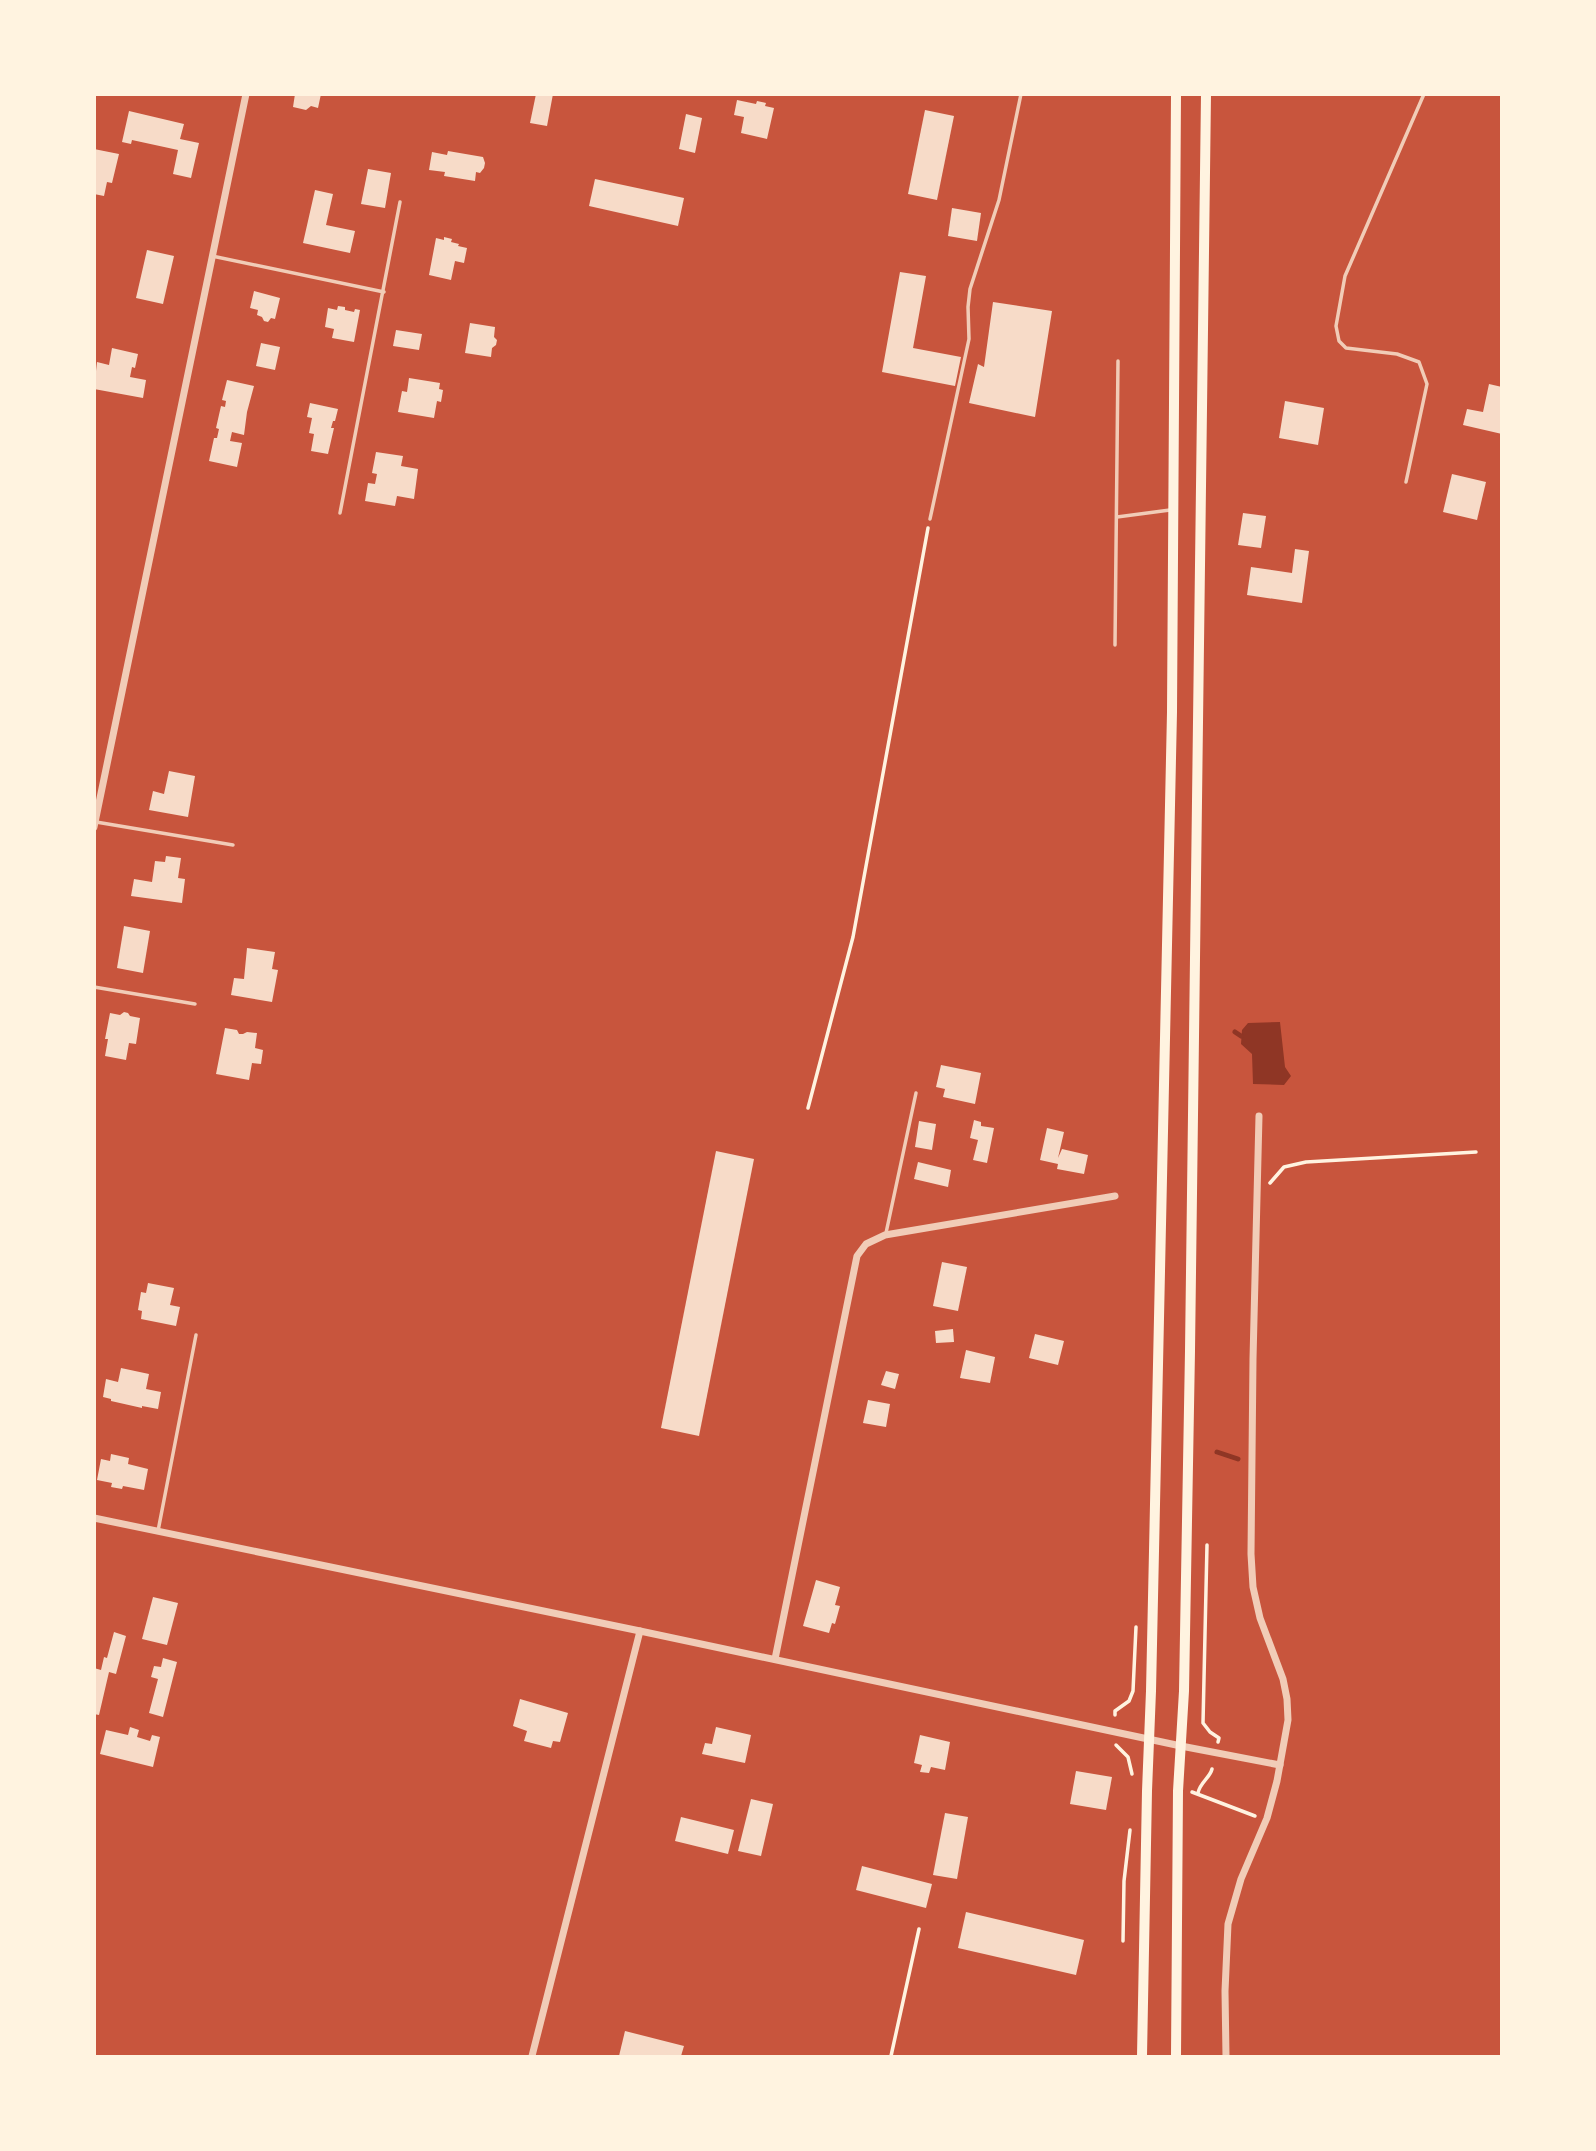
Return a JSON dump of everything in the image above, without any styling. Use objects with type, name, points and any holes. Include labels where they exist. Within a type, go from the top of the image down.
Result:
[{"type":"main road","points":[[1143,2056],[1172,712],[1176,94]]},
{"type":"main road","points":[[1176,2056],[1178,1791],[1185,1678],[1206,94]]},
{"type":"street","points":[[95,825],[246,94]]},
{"type":"street","points":[[1226,2056],[1224,1991],[1232,1902],[1266,1820],[1288,1720],[1283,1679],[1260,1618],[1253,1587],[1251,1553],[1259,1116]]},
{"type":"street","points":[[775,1659],[857,1256],[866,1244],[885,1235],[1115,1196]]},
{"type":"street","points":[[94,1518],[1280,1765]]},
{"type":"street","points":[[532,2056],[640,1631]]},
{"type":"lane","points":[[930,519],[969,339],[970,289],[999,200],[1021,94]]},
{"type":"lane","points":[[1406,482],[1427,384],[1419,362],[1398,354],[1346,348],[1339,341],[1336,326],[1345,276],[1424,94]]},
{"type":"lane","points":[[340,513],[400,202]]},
{"type":"lane","points":[[212,256],[384,292]]},
{"type":"lane","points":[[1115,645],[1118,361]]},
{"type":"lane","points":[[1117,517],[1174,510]]},
{"type":"lane","points":[[95,825],[233,845]]},
{"type":"lane","points":[[94,987],[195,1004]]},
{"type":"lane","points":[[885,1235],[916,1093]]},
{"type":"lane","points":[[158,1531],[197,1335]]},
{"type":"path","points":[[808,1108],[853,937],[930,519]]},
{"type":"path","points":[[1266,1193],[1271,1181],[1284,1167],[1306,1162],[1476,1152]]},
{"type":"path","points":[[1207,1545],[1203,1724],[1219,1738]]},
{"type":"path","points":[[1115,1715],[1115,1711],[1129,1701],[1133,1691],[1136,1620]]},
{"type":"path","points":[[1110,1743],[1128,1757],[1132,1781]]},
{"type":"path","points":[[1212,1769],[1195,1793],[1266,1820]]},
{"type":"path","points":[[1123,1941],[1124,1881],[1132,1818]]},
{"type":"path","points":[[891,2056],[919,1930]]},
{"type":"shaded area","points":[[1280,1022],[1285,1067],[1291,1076],[1284,1085],[1253,1084],[1252,1054],[1241,1044],[1242,1030],[1248,1023]]},
{"type":"building","points":[[295,94],[321,94],[318,108],[311,106],[306,110],[293,107]]},
{"type":"building","points":[[536,94],[553,94],[547,126],[530,123]]},
{"type":"building","points":[[737,100],[756,104],[757,101],[774,108],[767,139],[741,133],[744,117],[734,115]]},
{"type":"building","points":[[925,110],[954,116],[937,200],[908,194]]},
{"type":"building","points":[[129,111],[184,124],[180,139],[199,143],[191,178],[173,174],[178,150],[132,140],[131,144],[122,142]]},
{"type":"building","points":[[686,114],[702,118],[695,153],[679,149]]},
{"type":"building","points":[[94,149],[119,154],[112,183],[107,182],[104,196],[94,194]]},
{"type":"building","points":[[448,151],[483,157],[484,168],[480,173],[476,172],[475,181],[444,176],[445,172],[429,170],[432,152],[447,155]]},
{"type":"building","points":[[368,169],[391,173],[385,208],[361,204]]},
{"type":"building","points":[[595,179],[684,198],[678,226],[589,206]]},
{"type":"building","points":[[315,190],[333,194],[326,225],[355,231],[350,253],[303,243]]},
{"type":"building","points":[[952,208],[981,213],[977,241],[948,236]]},
{"type":"building","points":[[444,237],[467,248],[464,263],[455,261],[451,280],[429,275],[436,238],[444,240]]},
{"type":"building","points":[[147,250],[174,256],[163,304],[136,298]]},
{"type":"building","points":[[900,272],[926,276],[913,348],[961,357],[955,386],[882,372]]},
{"type":"building","points":[[254,291],[280,298],[275,319],[264,321],[257,315],[258,310],[250,308]]},
{"type":"building","points":[[993,302],[1052,311],[1035,417],[969,403],[978,364],[984,367]]},
{"type":"building","points":[[338,306],[354,312],[355,309],[360,310],[354,342],[332,338],[334,329],[325,327],[328,308],[337,310]]},
{"type":"building","points":[[470,323],[495,327],[494,337],[497,340],[491,357],[465,353]]},
{"type":"building","points":[[396,330],[422,334],[419,350],[393,346]]},
{"type":"building","points":[[261,343],[280,347],[275,370],[256,366]]},
{"type":"building","points":[[112,348],[138,354],[130,377],[146,380],[143,398],[94,389],[97,362],[109,365]]},
{"type":"building","points":[[409,378],[440,383],[439,389],[443,390],[441,402],[437,401],[434,418],[398,412],[402,391],[407,392]]},
{"type":"building","points":[[227,380],[254,386],[244,435],[232,432],[230,441],[242,443],[237,467],[209,461],[219,429],[216,428],[221,406],[225,407],[226,401],[222,400]]},
{"type":"building","points":[[1489,384],[1502,387],[1502,434],[1463,425],[1467,409],[1483,412]]},
{"type":"building","points":[[1285,401],[1324,408],[1318,445],[1279,438]]},
{"type":"building","points":[[310,403],[338,409],[331,428],[334,428],[328,454],[311,451],[314,434],[309,433],[312,418],[307,417]]},
{"type":"building","points":[[376,452],[403,456],[401,466],[418,469],[414,499],[397,496],[395,506],[365,501],[368,483],[375,484],[377,474],[372,473]]},
{"type":"building","points":[[1452,474],[1486,482],[1477,520],[1443,512]]},
{"type":"building","points":[[1243,513],[1266,516],[1261,548],[1238,545]]},
{"type":"building","points":[[1295,549],[1309,551],[1302,603],[1247,595],[1251,567],[1292,573]]},
{"type":"building","points":[[169,771],[195,776],[188,817],[149,810],[153,791],[164,794]]},
{"type":"building","points":[[166,856],[181,858],[178,878],[185,879],[182,903],[131,896],[134,879],[152,882],[155,861],[165,862]]},
{"type":"building","points":[[124,926],[150,931],[143,973],[117,968]]},
{"type":"building","points":[[247,948],[275,952],[272,969],[278,970],[272,1002],[231,995],[234,978],[244,979]]},
{"type":"building","points":[[124,1012],[140,1018],[136,1044],[129,1043],[126,1060],[105,1056],[110,1013],[120,1015]]},
{"type":"building","points":[[225,1028],[237,1030],[239,1034],[257,1033],[255,1048],[263,1050],[261,1064],[252,1063],[249,1080],[216,1074]]},
{"type":"building","points":[[941,1065],[981,1073],[975,1104],[943,1097],[945,1089],[936,1087]]},
{"type":"building","points":[[974,1120],[981,1122],[981,1126],[994,1128],[987,1163],[973,1160],[978,1140],[970,1138]]},
{"type":"building","points":[[919,1121],[936,1124],[932,1150],[915,1147]]},
{"type":"building","points":[[1047,1128],[1064,1132],[1058,1158],[1062,1149],[1088,1155],[1084,1174],[1057,1169],[1058,1164],[1040,1160]]},
{"type":"building","points":[[716,1151],[754,1159],[699,1436],[661,1428]]},
{"type":"building","points":[[918,1162],[951,1170],[948,1187],[914,1179]]},
{"type":"building","points":[[942,1262],[967,1267],[958,1311],[933,1306]]},
{"type":"building","points":[[148,1283],[174,1288],[170,1305],[180,1307],[176,1326],[141,1319],[142,1311],[138,1310],[141,1292],[146,1293]]},
{"type":"building","points":[[953,1329],[954,1342],[936,1343],[935,1331]]},
{"type":"building","points":[[1035,1334],[1064,1341],[1058,1365],[1029,1358]]},
{"type":"building","points":[[966,1350],[995,1357],[990,1383],[960,1378]]},
{"type":"building","points":[[121,1368],[149,1374],[146,1389],[161,1392],[158,1409],[142,1408],[103,1397],[106,1379],[118,1382]]},
{"type":"building","points":[[886,1371],[899,1374],[895,1389],[881,1385]]},
{"type":"building","points":[[868,1400],[890,1404],[886,1427],[863,1423]]},
{"type":"building","points":[[111,1454],[129,1458],[128,1464],[148,1469],[144,1490],[111,1487],[112,1483],[97,1480],[101,1459],[110,1461]]},
{"type":"building","points":[[816,1580],[840,1587],[835,1605],[840,1606],[835,1624],[832,1623],[829,1633],[803,1626]]},
{"type":"building","points":[[153,1597],[178,1603],[167,1645],[142,1639]]},
{"type":"building","points":[[114,1632],[126,1636],[116,1674],[109,1672],[99,1715],[94,1714],[94,1668],[101,1670]]},
{"type":"building","points":[[163,1658],[177,1662],[163,1717],[149,1713],[158,1679],[151,1677],[154,1666],[161,1667]]},
{"type":"building","points":[[520,1699],[568,1713],[560,1742],[553,1741],[551,1748],[524,1741],[527,1731],[513,1726]]},
{"type":"building","points":[[130,1727],[139,1730],[137,1737],[150,1741],[152,1735],[160,1737],[153,1767],[100,1754],[106,1730],[128,1735]]},
{"type":"building","points":[[716,1727],[751,1735],[745,1763],[702,1754],[705,1743],[712,1744]]},
{"type":"building","points":[[920,1735],[950,1742],[945,1770],[931,1767],[929,1773],[920,1772],[922,1765],[914,1763]]},
{"type":"building","points":[[1076,1771],[1112,1777],[1106,1810],[1070,1804]]},
{"type":"building","points":[[751,1799],[773,1804],[761,1856],[738,1851]]},
{"type":"building","points":[[945,1813],[968,1817],[957,1879],[933,1875]]},
{"type":"building","points":[[681,1817],[734,1830],[728,1854],[675,1841]]},
{"type":"building","points":[[862,1866],[932,1884],[926,1908],[856,1890]]},
{"type":"building","points":[[966,1912],[1084,1940],[1076,1975],[958,1948]]},
{"type":"building","points":[[625,2031],[684,2046],[681,2056],[619,2056]]},
{"type":"waterway","points":[[1235,1032],[1241,1036]]},
{"type":"waterway","points":[[1217,1452],[1238,1459]]}]
